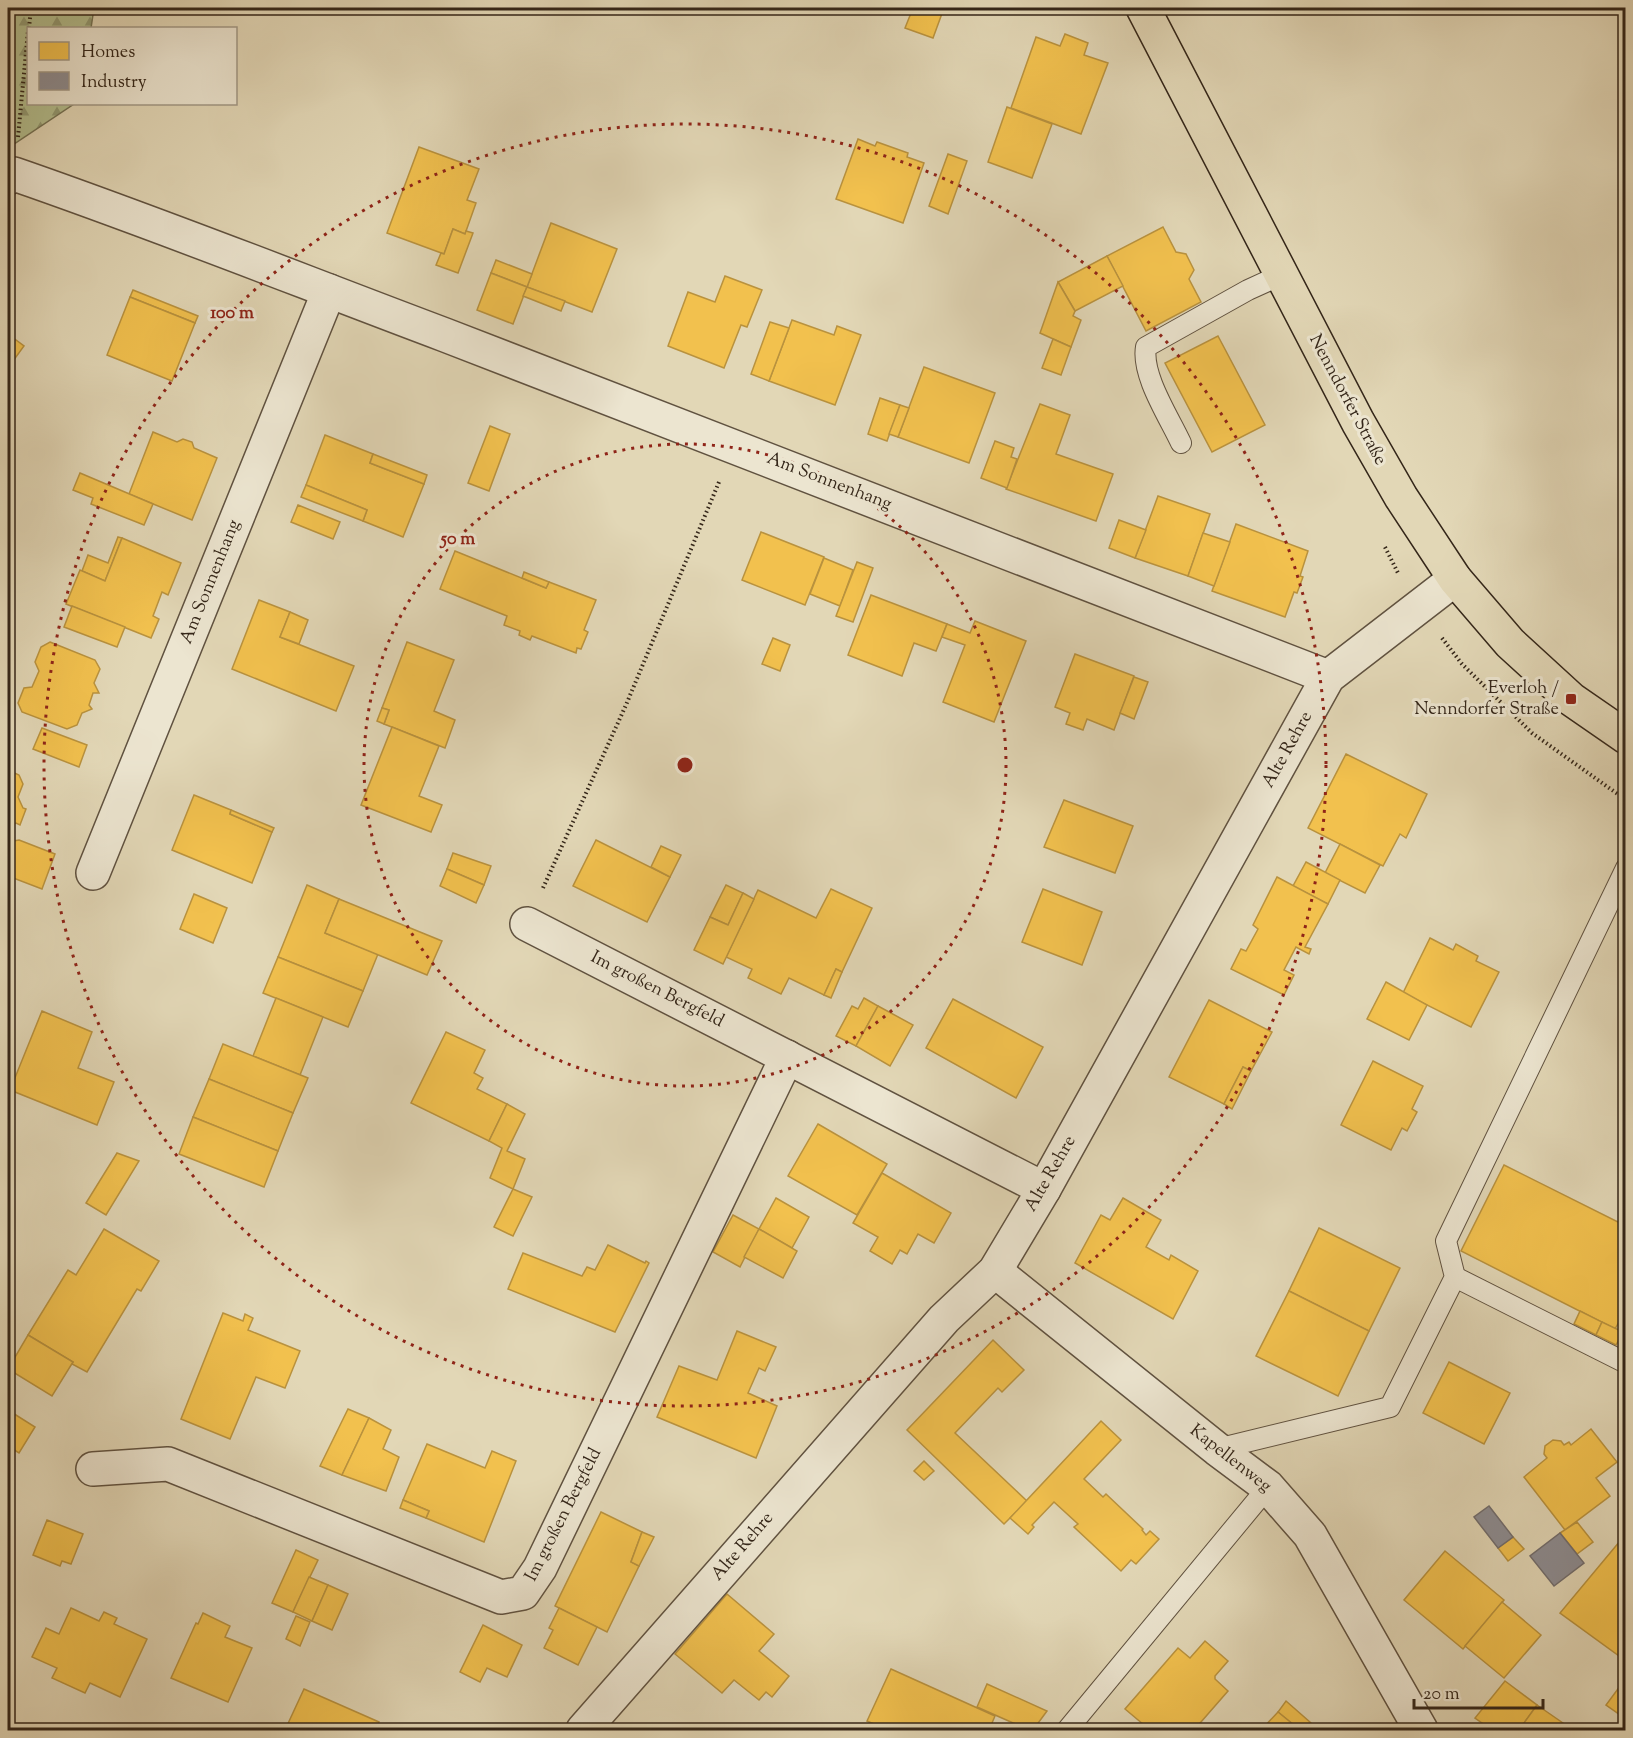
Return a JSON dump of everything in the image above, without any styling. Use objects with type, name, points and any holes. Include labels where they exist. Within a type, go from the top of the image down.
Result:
[{"type":"main road","name":"Nenndorfer Straße","points":[[1143,8],[1358,422],[1395,488],[1455,579],[1510,643],[1571,699],[1626,737]]},
{"type":"street","name":"Am Sonnenhang","points":[[11,176],[329,291],[733,445],[1328,677]]},
{"type":"street","name":"Am Sonnenhang","points":[[93,873],[329,291]]},
{"type":"street","name":"Alte Rehre","points":[[584,1731],[944,1319],[995,1271],[1044,1189],[1328,677],[1455,579]]},
{"type":"street","name":"Im großen Bergfeld","points":[[527,924],[1044,1189]]},
{"type":"street","name":"Im großen Bergfeld","points":[[93,1469],[168,1464],[501,1597],[523,1593],[540,1569],[787,1057]]},
{"type":"street","name":"Kapellenweg","points":[[995,1271],[1217,1449],[1268,1487],[1310,1535],[1421,1731]]},
{"type":"lane","points":[[1181,443],[1148,374],[1144,357],[1146,347],[1248,290],[1281,275]]},
{"type":"lane","points":[[1217,1449],[1390,1407],[1455,1277],[1446,1241],[1626,868]]},
{"type":"lane","points":[[1455,1277],[1626,1363]]},
{"type":"lane","points":[[1067,1731],[1268,1487]]},
{"type":"path","points":[[29,27],[31,8]]},
{"type":"path","points":[[11,176],[27,46]]},
{"type":"path","points":[[527,924],[626,705],[715,495],[733,445]]},
{"type":"path","points":[[1418,607],[1462,664],[1532,734],[1626,800]]},
{"type":"green space","points":[[8,8],[94,8],[91,27],[27,27],[27,105],[72,105],[8,148]]},
{"type":"building: Homes","points":[[913,8],[944,8],[933,38],[905,28]]},
{"type":"building: Homes","points":[[1065,34],[1088,43],[1084,55],[1108,63],[1081,134],[1011,108],[1036,37],[1060,46]]},
{"type":"building: Homes","points":[[1007,107],[1052,124],[1032,178],[988,162]]},
{"type":"building: Homes","points":[[858,139],[875,146],[877,142],[908,153],[907,157],[924,163],[903,223],[836,199]]},
{"type":"building: Homes","points":[[419,147],[479,169],[467,200],[476,203],[465,234],[453,229],[444,254],[387,233]]},
{"type":"building: Homes","points":[[948,154],[967,161],[948,214],[929,206]]},
{"type":"building: Homes","points":[[551,223],[617,249],[592,312],[527,287]]},
{"type":"building: Homes","points":[[1163,227],[1176,252],[1186,254],[1194,270],[1189,279],[1201,302],[1146,331],[1107,256]]},
{"type":"building: Homes","points":[[453,229],[465,234],[466,231],[473,233],[458,273],[436,265],[441,253],[444,254]]},
{"type":"building: Homes","points":[[1107,256],[1123,286],[1075,311],[1058,282]]},
{"type":"building: Homes","points":[[496,260],[532,274],[527,287],[491,273]]},
{"type":"building: Homes","points":[[491,273],[527,287],[513,324],[477,310]]},
{"type":"building: Homes","points":[[725,276],[762,290],[747,327],[741,325],[724,368],[668,346],[688,292],[715,302]]},
{"type":"building: Homes","points":[[1058,282],[1075,311],[1073,316],[1081,320],[1071,347],[1040,333]]},
{"type":"building: Homes","points":[[527,287],[565,301],[561,311],[523,296]]},
{"type":"building: Homes","points":[[133,290],[198,316],[195,323],[130,297]]},
{"type":"building: Homes","points":[[130,297],[195,323],[172,381],[107,355]]},
{"type":"building: Homes","points":[[792,320],[834,335],[837,326],[861,335],[835,405],[769,381]]},
{"type":"building: Homes","points":[[770,322],[789,328],[769,381],[751,374]]},
{"type":"building: Homes","points":[[8,334],[24,346],[8,368]]},
{"type":"building: Homes","points":[[1218,336],[1265,425],[1212,452],[1165,363]]},
{"type":"building: Homes","points":[[1053,339],[1071,347],[1061,375],[1042,368]]},
{"type":"building: Homes","points":[[924,367],[995,393],[969,463],[898,437]]},
{"type":"building: Homes","points":[[880,398],[900,405],[887,441],[868,434]]},
{"type":"building: Homes","points":[[1040,404],[1070,415],[1056,454],[1113,474],[1096,521],[1006,489]]},
{"type":"building: Homes","points":[[900,405],[909,408],[898,437],[889,434]]},
{"type":"building: Homes","points":[[490,426],[510,434],[489,491],[468,483]]},
{"type":"building: Homes","points":[[153,432],[177,442],[183,439],[192,442],[194,448],[217,458],[192,520],[129,494]]},
{"type":"building: Homes","points":[[325,435],[373,454],[370,463],[424,484],[403,537],[363,521],[367,510],[306,485]]},
{"type":"building: Homes","points":[[995,441],[1014,448],[1011,457],[1017,459],[1007,488],[981,478]]},
{"type":"building: Homes","points":[[373,454],[427,475],[424,484],[370,463]]},
{"type":"building: Homes","points":[[80,473],[153,504],[144,525],[91,504],[93,498],[73,490]]},
{"type":"building: Homes","points":[[306,485],[367,510],[363,521],[301,497]]},
{"type":"building: Homes","points":[[1158,496],[1210,514],[1188,576],[1135,558]]},
{"type":"building: Homes","points":[[298,505],[340,522],[333,539],[291,522]]},
{"type":"building: Homes","points":[[1119,520],[1146,530],[1135,558],[1109,548]]},
{"type":"building: Homes","points":[[1236,524],[1308,551],[1300,576],[1303,577],[1297,593],[1294,592],[1285,617],[1212,591]]},
{"type":"building: Homes","points":[[761,532],[824,557],[805,605],[742,580]]},
{"type":"building: Homes","points":[[1203,533],[1230,542],[1214,586],[1188,576]]},
{"type":"building: Homes","points":[[118,537],[122,538],[105,581],[82,571],[88,555],[108,563]]},
{"type":"building: Homes","points":[[122,538],[181,563],[168,595],[162,592],[153,616],[159,619],[151,638],[66,604],[80,570],[105,581]]},
{"type":"building: Homes","points":[[455,551],[546,588],[549,582],[596,600],[584,630],[588,632],[581,649],[577,648],[576,653],[532,636],[530,640],[519,635],[520,631],[504,625],[507,616],[440,589]]},
{"type":"building: Homes","points":[[824,558],[853,570],[840,606],[810,594]]},
{"type":"building: Homes","points":[[857,562],[873,568],[853,622],[836,616]]},
{"type":"building: Homes","points":[[524,572],[549,582],[546,588],[522,578]]},
{"type":"building: Homes","points":[[871,595],[947,624],[936,651],[914,643],[902,676],[848,655]]},
{"type":"building: Homes","points":[[259,600],[290,612],[280,637],[354,666],[336,711],[232,669]]},
{"type":"building: Homes","points":[[72,606],[125,627],[117,647],[64,627]]},
{"type":"building: Homes","points":[[290,612],[308,620],[299,644],[280,637]]},
{"type":"building: Homes","points":[[975,621],[1026,641],[994,722],[943,702],[965,645],[942,637],[947,624],[970,633]]},
{"type":"building: Homes","points":[[773,638],[790,645],[780,671],[762,664]]},
{"type":"building: Homes","points":[[50,642],[95,660],[100,669],[94,683],[99,693],[93,693],[89,705],[92,709],[82,713],[77,725],[67,729],[22,712],[18,703],[24,688],[32,687],[39,671],[35,662],[41,647]]},
{"type":"building: Homes","points":[[407,642],[454,660],[434,711],[455,720],[445,748],[384,724],[389,710],[382,708]]},
{"type":"building: Homes","points":[[1075,654],[1134,676],[1114,730],[1087,719],[1083,730],[1066,724],[1070,713],[1055,707]]},
{"type":"building: Homes","points":[[1134,677],[1148,682],[1134,719],[1120,713]]},
{"type":"building: Homes","points":[[382,708],[389,710],[384,724],[377,721]]},
{"type":"building: Homes","points":[[392,727],[439,746],[419,796],[442,805],[431,832],[361,805]]},
{"type":"building: Homes","points":[[42,728],[87,745],[79,767],[33,749]]},
{"type":"building: Homes","points":[[1346,754],[1427,794],[1406,838],[1400,834],[1383,866],[1308,828]]},
{"type":"building: Homes","points":[[8,770],[19,775],[23,784],[18,797],[23,808],[26,809],[20,825],[16,823],[8,827]]},
{"type":"building: Homes","points":[[194,795],[231,810],[230,814],[272,832],[252,883],[172,850]]},
{"type":"building: Homes","points":[[1064,800],[1133,826],[1115,873],[1044,847]]},
{"type":"building: Homes","points":[[231,810],[274,828],[272,832],[230,814]]},
{"type":"building: Homes","points":[[19,840],[55,854],[42,889],[8,876],[8,842]]},
{"type":"building: Homes","points":[[596,840],[670,877],[647,922],[573,886]]},
{"type":"building: Homes","points":[[1340,844],[1380,865],[1365,893],[1325,873]]},
{"type":"building: Homes","points":[[661,846],[681,855],[670,877],[651,867]]},
{"type":"building: Homes","points":[[453,853],[491,866],[484,885],[447,869]]},
{"type":"building: Homes","points":[[1306,862],[1340,880],[1328,904],[1293,886]]},
{"type":"building: Homes","points":[[447,869],[484,885],[476,903],[440,886]]},
{"type":"building: Homes","points":[[1277,877],[1328,904],[1305,947],[1311,949],[1309,954],[1296,947],[1284,970],[1294,975],[1284,995],[1231,969],[1241,949],[1246,951],[1258,929],[1253,925]]},
{"type":"building: Homes","points":[[307,885],[339,899],[325,933],[378,954],[363,991],[278,957]]},
{"type":"building: Homes","points":[[726,885],[743,893],[728,925],[710,917]]},
{"type":"building: Homes","points":[[831,889],[872,908],[842,972],[836,969],[824,995],[789,978],[781,994],[748,978],[752,969],[726,957],[758,890],[816,918]]},
{"type":"building: Homes","points":[[1043,889],[1102,912],[1082,965],[1022,942]]},
{"type":"building: Homes","points":[[743,893],[754,899],[723,964],[694,950],[710,917],[728,925]]},
{"type":"building: Homes","points":[[194,894],[227,908],[213,943],[180,929]]},
{"type":"building: Homes","points":[[339,899],[442,941],[427,975],[325,933]]},
{"type":"building: Homes","points":[[1430,938],[1453,950],[1456,944],[1478,956],[1476,961],[1499,972],[1471,1027],[1403,993]]},
{"type":"building: Homes","points":[[278,957],[363,991],[348,1027],[263,993]]},
{"type":"building: Homes","points":[[836,969],[842,972],[831,998],[824,995]]},
{"type":"building: Homes","points":[[1386,982],[1427,1005],[1409,1040],[1367,1019]]},
{"type":"building: Homes","points":[[276,998],[323,1017],[300,1075],[253,1056]]},
{"type":"building: Homes","points":[[864,998],[878,1006],[856,1046],[836,1036],[852,1006],[858,1009]]},
{"type":"building: Homes","points":[[953,999],[1043,1047],[1016,1098],[926,1048]]},
{"type":"building: Homes","points":[[1209,1000],[1272,1032],[1251,1071],[1243,1067],[1224,1104],[1169,1077]]},
{"type":"building: Homes","points":[[878,1006],[913,1025],[890,1066],[856,1046]]},
{"type":"building: Homes","points":[[42,1011],[92,1032],[78,1068],[114,1082],[97,1125],[10,1090]]},
{"type":"building: Homes","points":[[446,1032],[485,1050],[474,1073],[483,1078],[477,1089],[507,1104],[489,1141],[411,1103]]},
{"type":"building: Homes","points":[[223,1044],[308,1078],[293,1113],[209,1079]]},
{"type":"building: Homes","points":[[1373,1061],[1423,1086],[1412,1109],[1417,1112],[1407,1131],[1402,1128],[1391,1150],[1341,1125]]},
{"type":"building: Homes","points":[[1243,1067],[1251,1071],[1232,1109],[1224,1104]]},
{"type":"building: Homes","points":[[209,1079],[293,1113],[278,1151],[193,1117]]},
{"type":"building: Homes","points":[[507,1104],[525,1114],[507,1151],[525,1159],[513,1189],[490,1178],[502,1148],[489,1141]]},
{"type":"building: Homes","points":[[193,1117],[278,1151],[264,1187],[179,1154]]},
{"type":"building: Homes","points":[[818,1124],[887,1164],[857,1215],[788,1176]]},
{"type":"building: Homes","points":[[117,1153],[139,1161],[106,1215],[86,1203]]},
{"type":"building: Homes","points":[[1504,1165],[1626,1226],[1626,1309],[1615,1329],[1461,1251]]},
{"type":"building: Homes","points":[[882,1173],[951,1213],[934,1243],[918,1234],[907,1254],[900,1250],[892,1264],[870,1251],[878,1237],[853,1223]]},
{"type":"building: Homes","points":[[513,1189],[532,1197],[513,1236],[494,1227]]},
{"type":"building: Homes","points":[[776,1198],[809,1217],[792,1248],[759,1229]]},
{"type":"building: Homes","points":[[1123,1198],[1161,1220],[1146,1247],[1169,1260],[1171,1255],[1198,1271],[1173,1319],[1075,1263],[1101,1215],[1110,1220]]},
{"type":"building: Homes","points":[[733,1215],[759,1229],[740,1267],[713,1252]]},
{"type":"building: Homes","points":[[1319,1228],[1400,1268],[1369,1331],[1289,1291]]},
{"type":"building: Homes","points":[[104,1229],[159,1261],[141,1291],[137,1289],[87,1372],[28,1335],[68,1270],[76,1275]]},
{"type":"building: Homes","points":[[759,1229],[797,1251],[783,1278],[744,1257]]},
{"type":"building: Homes","points":[[608,1245],[649,1263],[615,1332],[508,1289],[523,1253],[582,1276],[587,1267],[595,1270]]},
{"type":"building: Homes","points":[[1289,1291],[1369,1331],[1338,1396],[1256,1356]]},
{"type":"building: Homes","points":[[1580,1311],[1602,1322],[1596,1335],[1574,1324]]},
{"type":"building: Homes","points":[[223,1313],[243,1321],[245,1314],[253,1318],[248,1330],[300,1351],[285,1388],[256,1377],[230,1439],[181,1419]]},
{"type":"building: Homes","points":[[1602,1322],[1623,1332],[1616,1345],[1596,1335]]},
{"type":"building: Homes","points":[[737,1331],[776,1347],[765,1371],[759,1368],[748,1393],[777,1406],[756,1458],[657,1417],[679,1366],[717,1380]]},
{"type":"building: Homes","points":[[28,1335],[73,1362],[52,1396],[8,1369]]},
{"type":"building: Homes","points":[[993,1340],[1024,1370],[1002,1392],[998,1388],[955,1433],[1027,1501],[1004,1524],[907,1430]]},
{"type":"building: Homes","points":[[1449,1362],[1510,1393],[1484,1444],[1423,1413]]},
{"type":"building: Homes","points":[[348,1409],[369,1418],[342,1475],[320,1466]]},
{"type":"building: Homes","points":[[8,1410],[35,1427],[19,1453],[8,1446]]},
{"type":"building: Homes","points":[[369,1418],[391,1430],[383,1449],[399,1457],[386,1491],[342,1475]]},
{"type":"building: Homes","points":[[1101,1421],[1121,1440],[1084,1479],[1103,1497],[1106,1494],[1143,1529],[1146,1535],[1150,1531],[1159,1539],[1136,1564],[1131,1560],[1121,1571],[1074,1527],[1078,1524],[1054,1502],[1032,1525],[1034,1527],[1028,1534],[1010,1518]]},
{"type":"building: Homes","points":[[1591,1429],[1617,1462],[1596,1478],[1610,1496],[1565,1530],[1524,1477],[1547,1458],[1544,1454],[1545,1446],[1553,1440],[1561,1441],[1564,1445],[1569,1442],[1571,1445]]},
{"type":"building: Homes","points":[[427,1444],[485,1468],[492,1451],[516,1461],[484,1542],[426,1518],[429,1511],[403,1500]]},
{"type":"building: Homes","points":[[924,1461],[934,1471],[924,1480],[914,1471]]},
{"type":"building: Homes","points":[[403,1500],[429,1511],[426,1518],[400,1508]]},
{"type":"building: Homes","points":[[601,1512],[642,1532],[631,1562],[639,1566],[607,1632],[555,1606]]},
{"type":"building: Homes","points":[[47,1520],[83,1534],[71,1564],[62,1561],[60,1566],[33,1555]]},
{"type":"building: Homes","points":[[1577,1522],[1593,1542],[1577,1554],[1560,1533]]},
{"type":"building: Homes","points":[[642,1532],[654,1537],[639,1566],[631,1562]]},
{"type":"building: Homes","points":[[1513,1537],[1524,1549],[1508,1561],[1498,1548]]},
{"type":"building: Homes","points":[[1620,1541],[1626,1545],[1626,1661],[1560,1613]]},
{"type":"building: Homes","points":[[296,1550],[318,1560],[293,1612],[272,1603]]},
{"type":"building: Homes","points":[[1445,1551],[1504,1600],[1463,1649],[1404,1600]]},
{"type":"building: Homes","points":[[309,1577],[328,1585],[312,1621],[293,1612]]},
{"type":"building: Homes","points":[[328,1585],[348,1594],[332,1630],[312,1621]]},
{"type":"building: Homes","points":[[727,1594],[774,1634],[759,1651],[789,1676],[772,1697],[766,1692],[759,1700],[734,1680],[722,1693],[675,1654]]},
{"type":"building: Homes","points":[[1502,1602],[1541,1635],[1504,1678],[1465,1646]]},
{"type":"building: Homes","points":[[71,1608],[99,1621],[104,1612],[117,1618],[114,1624],[147,1639],[120,1697],[90,1683],[85,1693],[52,1678],[57,1668],[32,1657],[46,1628],[59,1634]]},
{"type":"building: Homes","points":[[559,1608],[597,1627],[578,1665],[544,1648],[553,1630],[549,1628]]},
{"type":"building: Homes","points":[[203,1613],[230,1626],[225,1637],[252,1648],[228,1702],[171,1678],[196,1623],[198,1624]]},
{"type":"building: Homes","points":[[296,1616],[310,1622],[300,1646],[286,1639]]},
{"type":"building: Homes","points":[[483,1625],[522,1645],[507,1677],[487,1668],[480,1682],[460,1672]]},
{"type":"building: Homes","points":[[1205,1641],[1228,1661],[1215,1679],[1228,1691],[1194,1730],[1150,1730],[1125,1709],[1178,1648],[1190,1658]]},
{"type":"building: Homes","points":[[891,1669],[995,1716],[989,1730],[888,1730],[867,1721]]},
{"type":"building: Homes","points":[[1626,1678],[1626,1719],[1606,1705]]},
{"type":"building: Homes","points":[[1505,1681],[1537,1705],[1519,1730],[1492,1730],[1475,1718]]},
{"type":"building: Homes","points":[[987,1684],[1047,1711],[1033,1730],[1029,1730],[977,1707]]},
{"type":"building: Homes","points":[[304,1689],[379,1722],[376,1730],[285,1730]]},
{"type":"building: Homes","points":[[1286,1701],[1319,1730],[1300,1730],[1278,1712]]},
{"type":"building: Homes","points":[[1537,1705],[1573,1730],[1519,1730]]},
{"type":"building: Homes","points":[[1278,1712],[1300,1730],[1261,1730]]},
{"type":"building: Industry","points":[[1489,1506],[1513,1537],[1498,1548],[1474,1517]]},
{"type":"building: Industry","points":[[1560,1533],[1584,1563],[1554,1586],[1530,1556]]},
{"type":"place","name":"Everloh / Nenndorfer Straße","points":[[1571,699]]}]
